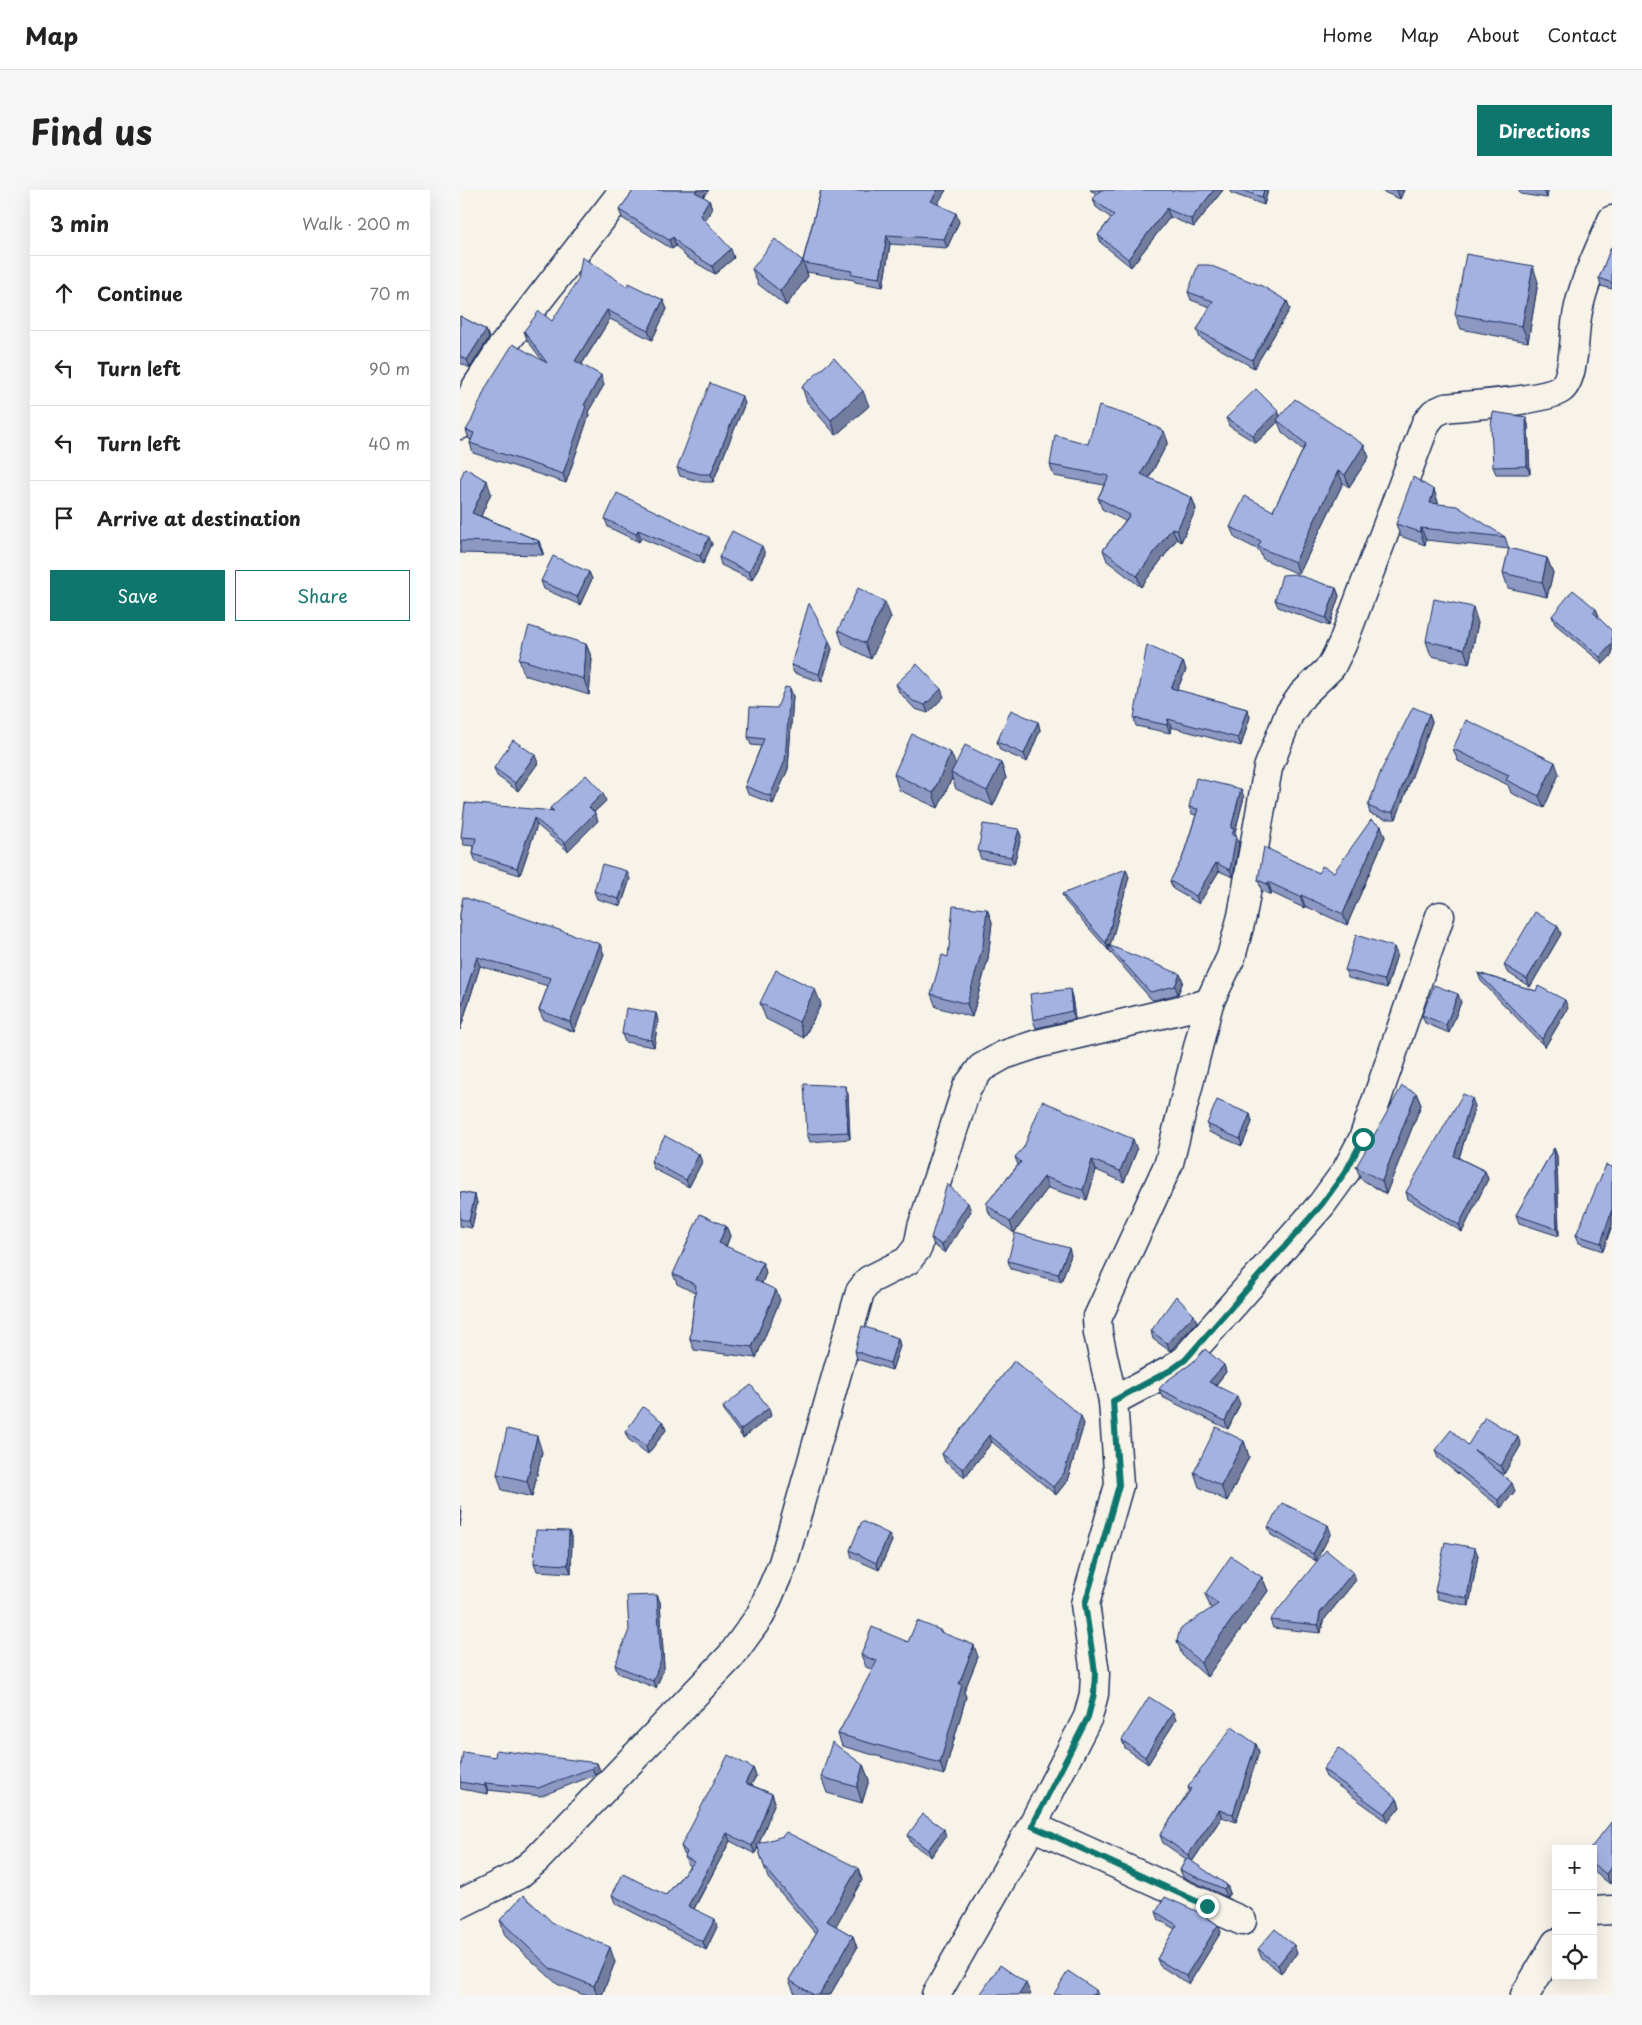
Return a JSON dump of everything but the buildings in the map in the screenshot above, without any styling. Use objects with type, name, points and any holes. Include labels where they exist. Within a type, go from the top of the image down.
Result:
[{"type":"street","points":[[460,425],[475,389],[502,347],[624,190]]},
{"type":"street","points":[[936,1995],[1032,1826],[1088,1717],[1094,1694],[1095,1672],[1085,1604],[1119,1485],[1113,1401],[1098,1333],[1097,1319],[1169,1163],[1209,1003],[1231,957],[1242,916],[1268,768],[1289,714],[1303,694],[1331,667],[1342,645],[1426,423],[1434,413],[1445,408],[1546,396],[1562,389],[1570,374],[1578,308],[1583,287],[1612,220]]},
{"type":"street","points":[[1113,1401],[1171,1370],[1185,1360],[1322,1204],[1346,1171],[1363,1139],[1440,916]]},
{"type":"street","points":[[460,1904],[518,1875],[536,1860],[731,1656],[760,1616],[782,1563],[860,1292],[869,1280],[907,1261],[918,1247],[922,1226],[967,1087],[981,1068],[1004,1054],[1037,1044],[1209,1003]]},
{"type":"street","points":[[1032,1826],[1242,1921]]},
{"type":"street","points":[[1597,1911],[1612,1910]]},
{"type":"street","points":[[1525,1995],[1552,1950]]},
{"type":"route","points":[[1207,1906],[1032,1826],[1088,1717],[1094,1694],[1095,1672],[1085,1604],[1119,1485],[1113,1401],[1171,1370],[1185,1360],[1322,1204],[1346,1171],[1363,1139]]}]
